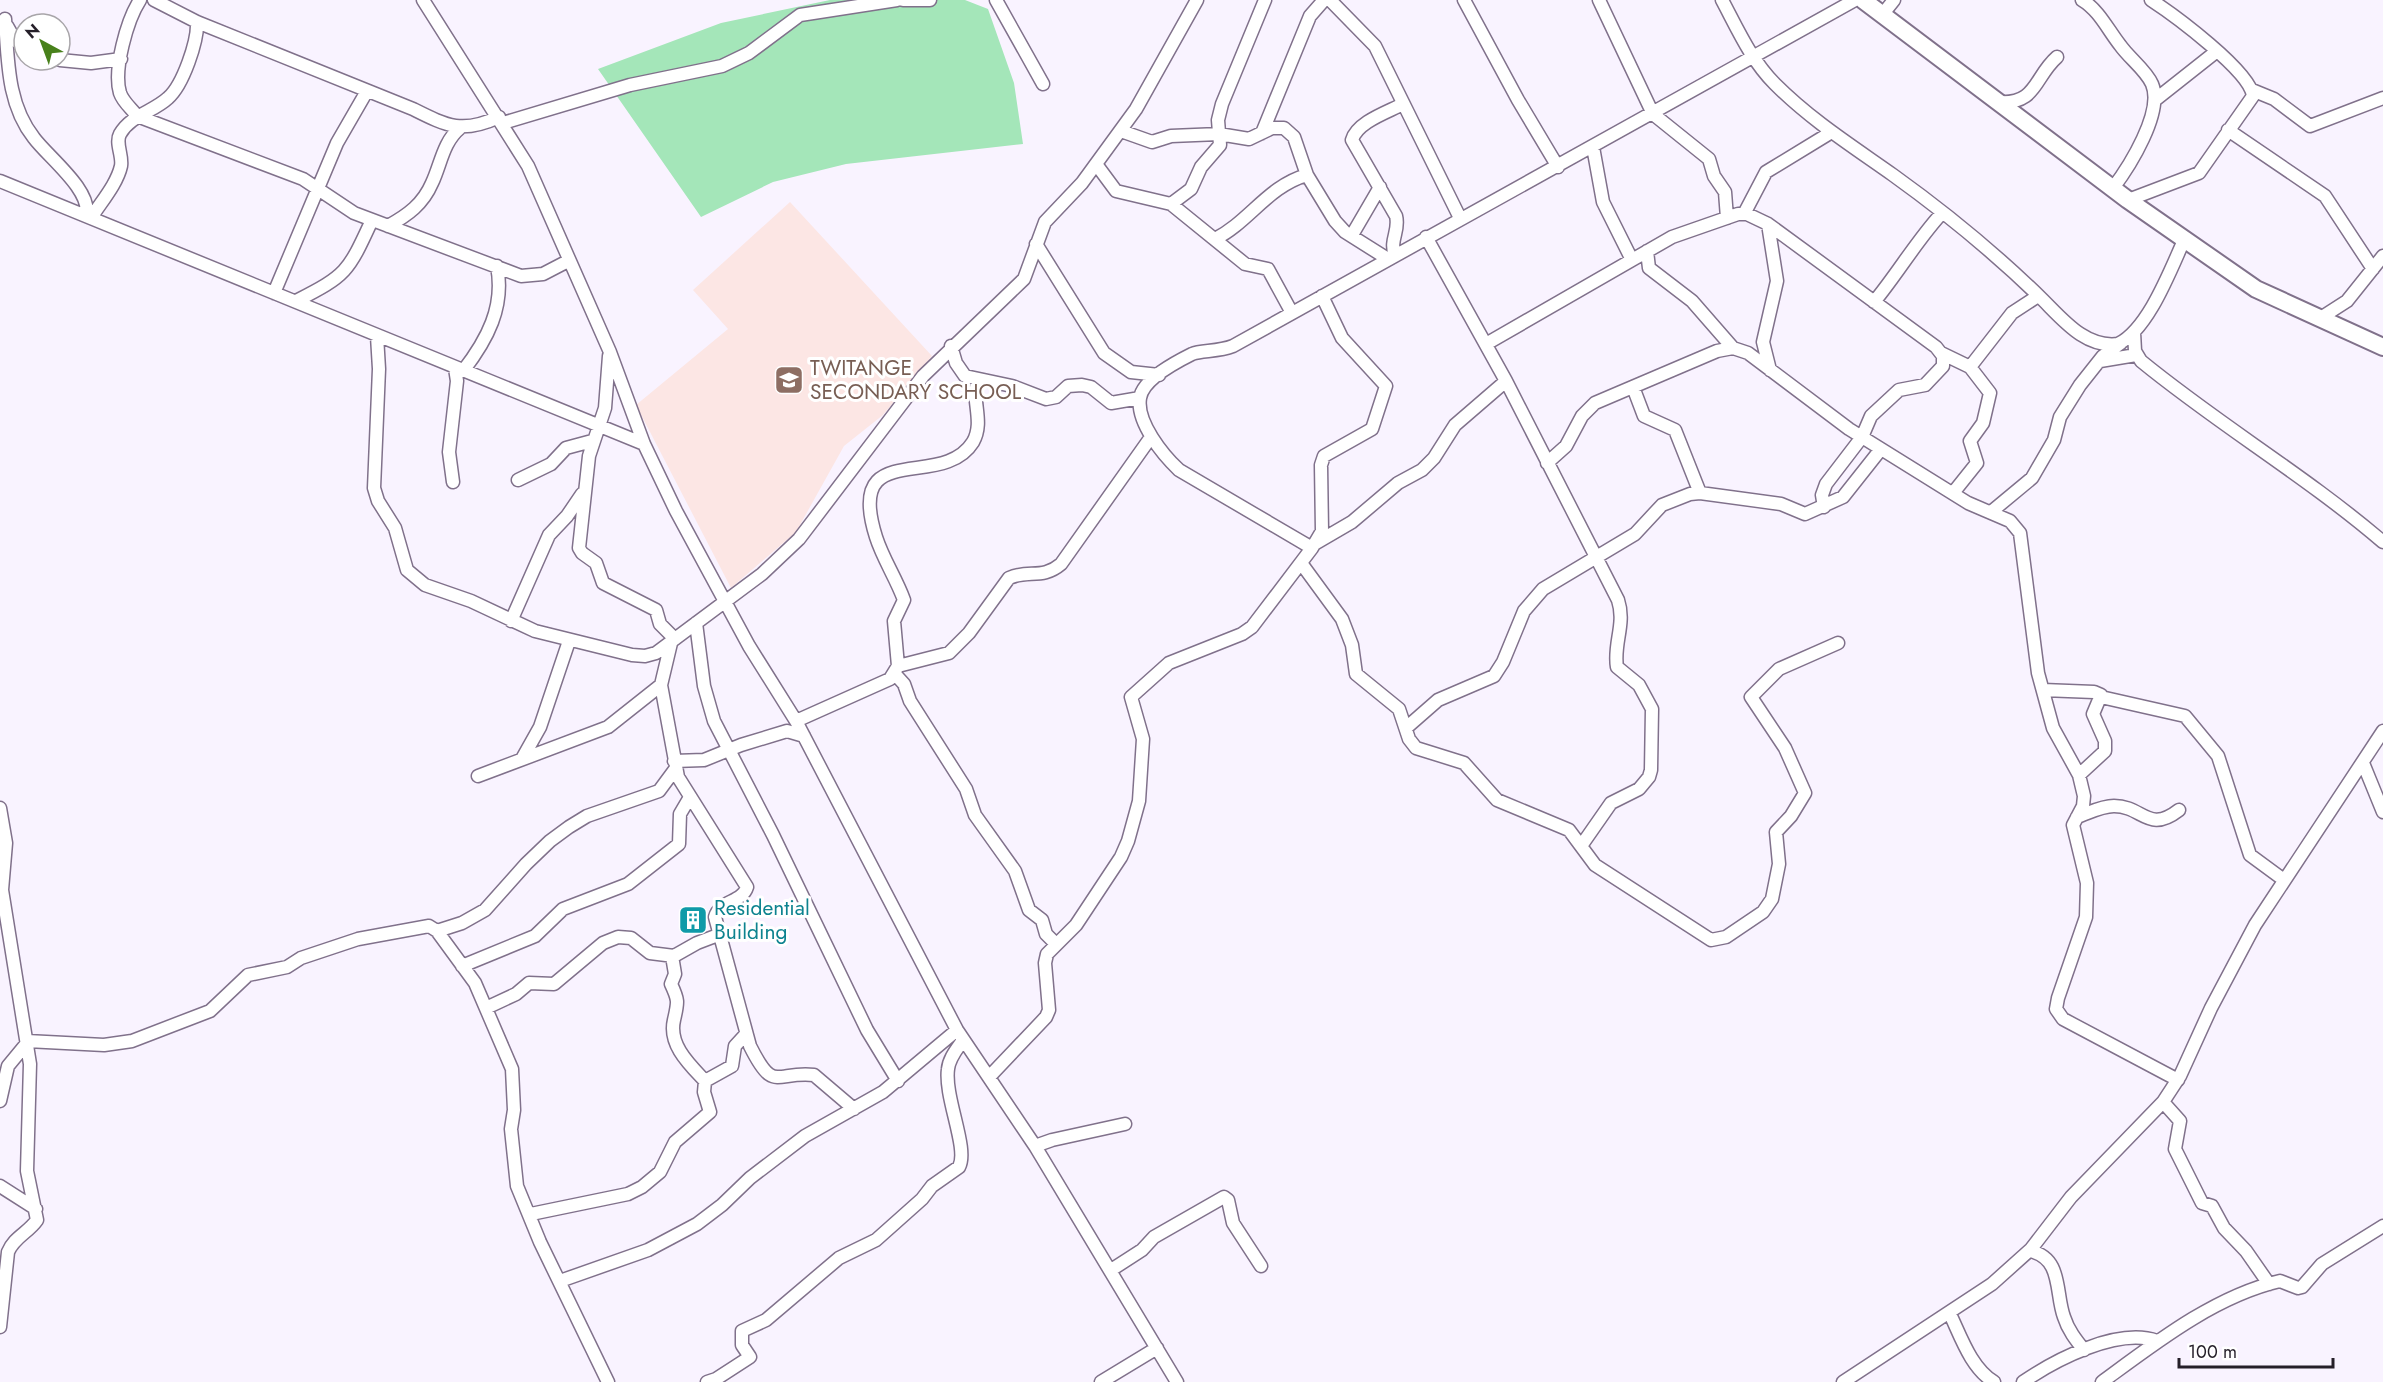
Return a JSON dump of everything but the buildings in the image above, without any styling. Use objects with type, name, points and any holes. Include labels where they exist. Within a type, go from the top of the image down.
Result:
[{"type":"street","points":[[140,0],[126,28],[121,59],[120,91],[137,116],[247,156],[318,187],[342,207],[372,220],[521,276],[532,276],[568,261]]},
{"type":"street","points":[[154,0],[197,22],[460,128],[501,120],[630,85],[722,66],[748,53],[800,15],[897,0]]},
{"type":"street","points":[[423,0],[528,166],[610,352],[644,444],[675,511],[753,653],[796,721],[960,1035],[990,1076],[1035,1146],[1177,1382]]},
{"type":"street","points":[[903,0],[930,0]]},
{"type":"street","points":[[996,0],[1044,84]]},
{"type":"street","points":[[377,336],[379,369],[374,488],[378,501],[395,528],[406,570],[425,585],[471,601],[511,621],[569,641],[645,656],[673,641],[762,574],[799,539],[898,407],[951,346],[1024,279],[1044,222],[1096,164],[1121,131],[1162,66],[1197,0]]},
{"type":"street","points":[[1171,204],[1191,189],[1201,167],[1218,148],[1222,104],[1265,0]]},
{"type":"street","points":[[1262,133],[1310,16],[1324,0]]},
{"type":"street","points":[[1464,0],[1500,69],[1558,167]]},
{"type":"street","points":[[1599,0],[1653,114],[1706,154],[1714,176],[1725,192],[1727,218]]},
{"type":"street","points":[[1722,0],[1752,57],[1775,84],[1830,133],[1942,213],[2008,266],[2087,339],[2114,344],[2122,342]]},
{"type":"street","points":[[1314,546],[1179,470],[1161,452],[1151,437],[1140,399],[1144,388],[1159,375],[1195,353],[1211,353],[1233,346],[1855,0]]},
{"type":"street","points":[[1863,0],[2128,200],[2256,289],[2383,347]]},
{"type":"street","points":[[1882,15],[1894,0]]},
{"type":"street","points":[[2082,0],[2096,12],[2119,44],[2149,79],[2155,100]]},
{"type":"street","points":[[2151,0],[2217,51],[2252,90],[2274,99],[2310,126],[2383,98]]},
{"type":"street","points":[[1338,2],[1375,46],[1460,218]]},
{"type":"street","points":[[2,17],[12,36]]},
{"type":"street","points":[[2,17],[11,86],[23,123],[85,197],[89,217]]},
{"type":"street","points":[[89,217],[119,174],[122,162],[120,134],[137,116],[161,103],[172,92],[196,44],[197,22]]},
{"type":"street","points":[[2113,188],[2137,153],[2155,100],[2217,51]]},
{"type":"street","points":[[1998,102],[2016,101],[2028,96],[2038,85],[2046,67],[2057,57]]},
{"type":"street","points":[[72,61],[91,63],[121,59]]},
{"type":"street","points":[[2128,200],[2199,173],[2252,100],[2252,90]]},
{"type":"street","points":[[274,293],[337,143],[367,91]]},
{"type":"street","points":[[1391,257],[1391,243],[1398,224],[1393,208],[1354,145],[1353,136],[1363,126],[1403,104]]},
{"type":"street","points":[[1121,131],[1152,142],[1171,136],[1219,134],[1245,139],[1278,127],[1289,132],[1294,137],[1307,175],[1335,221],[1352,235],[1391,257]]},
{"type":"street","points":[[388,226],[410,213],[424,197],[446,146],[460,128]]},
{"type":"street","points":[[2228,130],[2325,196],[2373,269]]},
{"type":"street","points":[[1744,214],[1766,172],[1830,133]]},
{"type":"street","points":[[1593,147],[1603,202],[1632,260]]},
{"type":"street","points":[[1096,164],[1116,191],[1171,204],[1250,267],[1268,268],[1292,313]]},
{"type":"street","points":[[1215,239],[1234,227],[1252,208],[1285,184],[1307,175]]},
{"type":"street","points":[[0,181],[644,444]]},
{"type":"street","points":[[1352,235],[1380,187]]},
{"type":"street","points":[[1874,302],[1924,233],[1942,213]]},
{"type":"street","points":[[1486,344],[1680,233],[1744,214],[1768,224],[1941,353],[1970,367],[1990,393],[1983,423],[1970,441],[1977,463],[1953,493]]},
{"type":"street","points":[[296,301],[344,273],[352,264],[372,220]]},
{"type":"street","points":[[1768,224],[1777,281],[1763,342],[1770,370]]},
{"type":"street","points":[[1426,237],[1506,381],[1622,613],[1616,651],[1617,667],[1639,685],[1652,709],[1652,763],[1645,783],[1632,794],[1611,803],[1581,846]]},
{"type":"street","points":[[1991,512],[2032,478],[2054,440],[2060,417],[2080,385],[2100,361],[2134,332],[2159,292],[2185,238]]},
{"type":"street","points":[[1036,244],[1104,353],[1131,372],[1159,375]]},
{"type":"street","points":[[1647,251],[1649,268],[1692,301],[1733,348]]},
{"type":"street","points":[[2319,319],[2348,301],[2383,256]]},
{"type":"street","points":[[453,482],[449,452],[459,370],[490,334],[500,279],[497,266]]},
{"type":"street","points":[[990,1076],[1048,1014],[1045,958],[1055,943],[1080,918],[1128,841],[1139,801],[1143,758],[1143,739],[1131,703],[1132,694],[1169,663],[1247,631],[1314,546],[1323,526],[1321,465],[1324,456],[1369,433],[1374,426],[1386,390],[1382,382],[1342,338],[1322,296]]},
{"type":"street","points":[[1970,367],[2012,313],[2038,296]]},
{"type":"street","points":[[2134,332],[2136,355],[2177,391],[2337,504],[2383,542]]},
{"type":"street","points":[[951,346],[960,370],[965,376],[978,380],[1012,386],[1046,399],[1056,396],[1068,386],[1082,384],[1091,387],[1111,403],[1140,399]]},
{"type":"street","points":[[1547,463],[1566,446],[1590,407],[1718,351],[1733,348],[1748,353],[1881,449],[1953,493],[2014,524],[2020,533],[2035,654],[2043,690],[2053,728],[2079,775],[2083,802],[2073,829],[2086,883],[2086,917],[2056,1010],[2063,1019],[2178,1080]]},
{"type":"street","points":[[610,352],[607,393],[592,441],[584,491],[580,551],[596,563],[603,583],[658,611],[660,624],[673,641]]},
{"type":"street","points":[[1824,507],[1822,495],[1826,484],[1862,437],[1868,419],[1896,392],[1904,388],[1919,388],[1939,372],[1943,366],[1941,353]]},
{"type":"street","points":[[2100,361],[2136,355]]},
{"type":"street","points":[[978,380],[975,392],[979,410],[977,430],[972,442],[963,452],[951,459],[919,469],[894,470],[882,475],[874,487],[871,505],[876,537],[904,600],[894,621],[896,670],[910,701],[966,789],[975,815],[1015,871],[1029,910],[1042,921],[1046,934],[1055,943]]},
{"type":"street","points":[[1314,546],[1352,522],[1398,483],[1422,470],[1434,458],[1455,424],[1506,381]]},
{"type":"street","points":[[1633,387],[1644,416],[1675,430],[1700,493]]},
{"type":"street","points":[[796,721],[883,683],[896,670],[949,652],[969,633],[1009,578],[1016,575],[1046,574],[1061,564],[1151,437]]},
{"type":"street","points":[[518,480],[551,464],[566,448],[592,441]]},
{"type":"street","points":[[1406,728],[1438,700],[1494,676],[1503,662],[1521,617],[1536,595],[1635,534],[1662,505],[1690,494],[1700,493],[1781,504],[1805,514],[1824,507],[1847,494],[1881,449]]},
{"type":"street","points":[[511,621],[549,535],[567,516],[584,491]]},
{"type":"street","points":[[1301,563],[1340,615],[1352,645],[1356,674],[1396,705],[1416,748],[1464,763],[1497,800],[1565,827],[1596,865],[1711,940],[1726,937],[1758,916],[1772,899],[1779,864],[1776,832],[1791,816],[1804,793],[1785,748],[1751,697],[1779,669],[1838,643]]},
{"type":"street","points":[[696,623],[708,706],[867,1030],[898,1081]]},
{"type":"street","points":[[521,760],[540,727],[569,641]]},
{"type":"street","points":[[673,641],[661,685],[675,765],[690,797],[747,887],[742,896],[720,907],[716,912],[718,935],[746,1034],[758,1062],[771,1075],[777,1078],[814,1075],[854,1109]]},
{"type":"street","points":[[478,776],[608,727],[661,685]]},
{"type":"street","points":[[2043,690],[2094,692],[2102,697],[2185,716],[2215,750],[2250,855],[2284,880]]},
{"type":"street","points":[[2079,775],[2105,751],[2105,741],[2093,714],[2102,697]]},
{"type":"street","points":[[675,765],[699,762],[729,749],[787,731],[804,736]]},
{"type":"street","points":[[1843,1382],[1979,1294],[2030,1251],[2071,1197],[2163,1102],[2178,1080],[2239,954],[2284,880],[2383,731]]},
{"type":"street","points":[[2363,763],[2383,812]]},
{"type":"street","points":[[437,931],[462,924],[484,910],[526,864],[569,827],[587,816],[659,791],[675,765]]},
{"type":"street","points":[[462,966],[535,936],[563,909],[628,884],[679,844],[680,814],[690,797]]},
{"type":"street","points":[[2077,817],[2112,806],[2156,821],[2169,818],[2179,810]]},
{"type":"street","points":[[0,1327],[12,1242],[30,1230],[37,1220],[27,1171],[32,1086],[2,890],[6,843],[1,816]]},
{"type":"street","points":[[27,1042],[104,1045],[132,1041],[210,1011],[248,975],[287,967],[301,958],[358,939],[429,926],[437,931],[475,983],[514,1076],[511,1129],[517,1186],[531,1214],[540,1242],[608,1382]]},
{"type":"street","points":[[486,1008],[516,994],[529,983],[539,982],[549,985],[559,981],[603,943],[618,937],[631,938],[655,955],[672,956],[718,935]]},
{"type":"street","points":[[531,1214],[628,1194],[648,1182],[665,1164],[675,1142],[710,1112],[704,1092],[705,1081],[677,1048],[674,1023],[679,1003],[671,984],[675,974],[672,956]]},
{"type":"street","points":[[705,1081],[732,1065],[735,1046],[746,1034]]},
{"type":"street","points":[[560,1281],[648,1250],[677,1236],[708,1216],[750,1178],[805,1137],[898,1081],[960,1035]]},
{"type":"street","points":[[707,1382],[716,1379],[750,1357],[742,1345],[742,1331],[766,1320],[839,1258],[876,1240],[922,1199],[932,1186],[959,1167],[963,1152],[950,1104],[947,1070],[960,1035]]},
{"type":"street","points":[[0,1101],[8,1066],[27,1042]]},
{"type":"street","points":[[2163,1102],[2180,1121],[2175,1149],[2202,1203],[2212,1206],[2224,1228],[2246,1251],[2269,1284]]},
{"type":"street","points":[[1035,1146],[1125,1124]]},
{"type":"street","points":[[0,1186],[36,1209]]},
{"type":"street","points":[[1111,1270],[1142,1250],[1154,1237],[1224,1197],[1228,1200],[1237,1229],[1261,1266]]},
{"type":"street","points":[[2102,1382],[2157,1341],[2223,1303],[2280,1281],[2298,1288],[2302,1287],[2322,1264],[2383,1226]]},
{"type":"street","points":[[2030,1251],[2045,1257],[2052,1265],[2063,1315],[2084,1350]]},
{"type":"street","points":[[1950,1314],[1973,1359],[1986,1377],[1994,1382]]},
{"type":"street","points":[[2023,1382],[2084,1350],[2107,1342],[2140,1337],[2157,1341]]},
{"type":"street","points":[[1101,1382],[1157,1348]]},
{"type":"shaded area","name":"TWITANGE SECONDARY SCHOOL","points":[[790,202],[932,356],[883,415],[844,446],[796,532],[731,588],[636,405],[728,329],[693,290]]},
{"type":"green space","points":[[830,0],[965,0],[988,9],[1014,83],[1023,144],[846,164],[773,182],[701,217],[598,69],[721,23]]},
{"type":"place","name":"TWITANGE SECONDARY SCHOOL","points":[[789,380]]},
{"type":"place","name":"Residential Building","points":[[693,920]]}]
